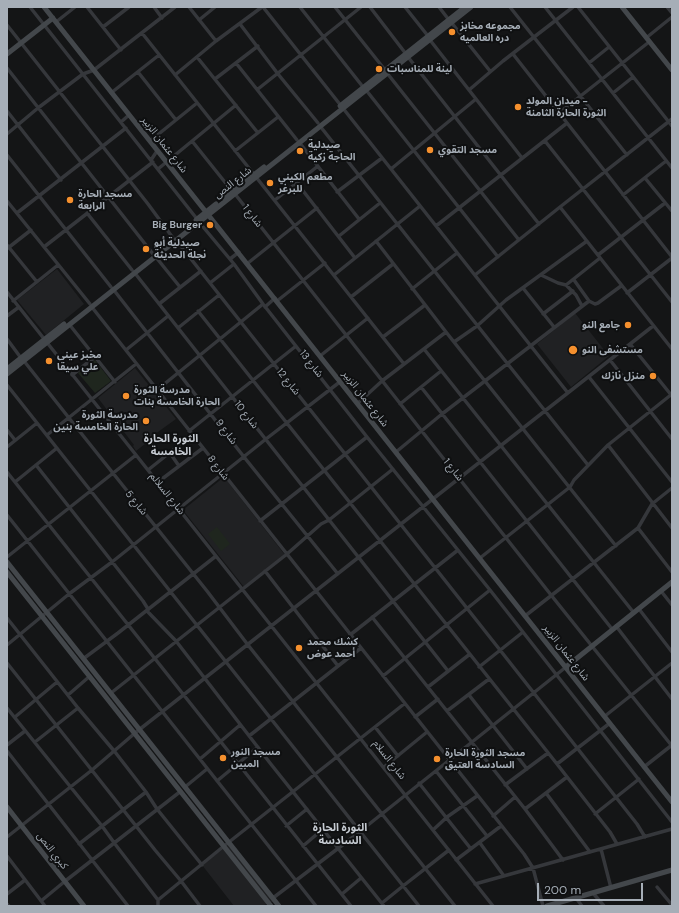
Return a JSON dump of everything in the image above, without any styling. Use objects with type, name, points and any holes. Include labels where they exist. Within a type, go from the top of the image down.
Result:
[{"type":"street","name":"شارع 13","points":[[30,7],[234,264],[330,390],[490,590],[672,822]]},
{"type":"street","name":"شارع عثمان الزبير","points":[[44,7],[248,263],[672,802]]},
{"type":"street","points":[[7,54],[44,25],[75,7]]},
{"type":"street","points":[[87,7],[121,50]]},
{"type":"street","points":[[103,27],[129,7]]},
{"type":"street","points":[[154,7],[162,18]]},
{"type":"street","points":[[7,134],[38,108],[83,74],[94,70],[175,7]]},
{"type":"street","points":[[189,7],[216,41]]},
{"type":"street","points":[[199,20],[215,7]]},
{"type":"street","points":[[175,75],[216,41],[263,7],[568,393]]},
{"type":"street","points":[[300,7],[498,257]]},
{"type":"street","points":[[335,7],[519,240]]},
{"type":"street","points":[[258,89],[361,7]]},
{"type":"street","points":[[370,7],[539,224]]},
{"type":"street","points":[[405,7],[522,158]]},
{"type":"street","points":[[439,7],[490,71]]},
{"type":"street","name":"شارع النص","points":[[7,374],[23,359],[90,305],[365,89],[450,21],[465,7]]},
{"type":"street","name":"شارع النص","points":[[450,21],[471,7]]},
{"type":"street","points":[[510,7],[627,155]]},
{"type":"street","points":[[545,7],[672,168]]},
{"type":"street","points":[[469,90],[490,71],[573,7]]},
{"type":"street","points":[[578,7],[633,77],[670,120],[672,126]]},
{"type":"street","points":[[622,7],[672,70]]},
{"type":"street","points":[[667,7],[672,13]]},
{"type":"street","points":[[559,113],[622,63],[672,18]]},
{"type":"street","points":[[240,24],[396,224],[588,464]]},
{"type":"street","name":"شارع 12","points":[[7,25],[174,239],[201,271],[533,693],[578,748],[637,824],[645,837]]},
{"type":"street","points":[[142,33],[404,364]]},
{"type":"street","points":[[215,79],[258,46]]},
{"type":"street","points":[[589,63],[610,47]]},
{"type":"street","points":[[513,54],[672,258],[627,293]]},
{"type":"street","points":[[111,92],[159,55]]},
{"type":"street","points":[[197,57],[258,133]]},
{"type":"street","points":[[236,63],[359,219]]},
{"type":"street","points":[[7,68],[9,74],[38,108],[180,287]]},
{"type":"street","points":[[138,72],[176,120]]},
{"type":"street","points":[[613,93],[633,77]]},
{"type":"street","points":[[391,169],[476,99]]},
{"type":"street","points":[[150,141],[197,103]]},
{"type":"street","points":[[158,169],[236,106]]},
{"type":"street","points":[[7,111],[61,180]]},
{"type":"street","points":[[121,122],[129,115]]},
{"type":"street","points":[[235,151],[278,117]]},
{"type":"street","points":[[475,275],[670,120]]},
{"type":"street","points":[[436,226],[567,123]]},
{"type":"street","points":[[17,213],[126,128]]},
{"type":"street","name":"شارع 1","points":[[192,141],[551,595],[672,745]]},
{"type":"street","points":[[544,141],[672,302]]},
{"type":"street","points":[[44,247],[152,161],[158,150]]},
{"type":"street","name":"شارع 9","points":[[7,155],[212,414],[244,457],[338,574]]},
{"type":"street","points":[[338,192],[382,158]]},
{"type":"street","points":[[623,195],[666,161]]},
{"type":"street","points":[[275,200],[318,166]]},
{"type":"street","points":[[645,178],[672,211]]},
{"type":"street","points":[[297,183],[355,258]]},
{"type":"street","name":"شارع 8","points":[[7,201],[524,854],[533,868],[543,906]]},
{"type":"street","points":[[338,236],[380,203]]},
{"type":"street","points":[[566,285],[574,280],[621,238],[665,203]]},
{"type":"street","points":[[334,275],[420,206]]},
{"type":"street","points":[[560,207],[621,286],[672,347]]},
{"type":"street","points":[[248,263],[317,208]]},
{"type":"street","name":"شارع 10","points":[[87,213],[448,671]]},
{"type":"street","points":[[31,230],[8,247],[37,282]]},
{"type":"street","points":[[376,241],[412,289],[616,546]]},
{"type":"street","points":[[454,342],[477,326],[523,288],[587,241]]},
{"type":"street","points":[[230,259],[239,252]]},
{"type":"street","points":[[412,289],[457,253]]},
{"type":"street","points":[[157,390],[241,322],[264,305],[276,300],[325,263]]},
{"type":"street","points":[[210,283],[234,264]]},
{"type":"street","points":[[351,297],[393,264]]},
{"type":"street","points":[[13,301],[58,265]]},
{"type":"street","points":[[159,304],[201,271]]},
{"type":"street","points":[[541,275],[566,285],[573,291],[582,306]]},
{"type":"street","points":[[574,280],[589,301],[595,304],[621,286]]},
{"type":"street","points":[[523,288],[554,327]]},
{"type":"street","points":[[544,314],[573,291]]},
{"type":"street","name":"شارع السلالم","points":[[8,294],[271,627]]},
{"type":"street","points":[[178,328],[219,295]]},
{"type":"street","points":[[396,452],[530,345],[589,301]]},
{"type":"street","name":"شارع النص","points":[[46,341],[69,324],[90,305]]},
{"type":"street","points":[[383,337],[425,305]]},
{"type":"street","points":[[7,316],[19,307]]},
{"type":"street","points":[[198,311],[557,764],[610,832],[617,844]]},
{"type":"street","points":[[126,350],[168,316]]},
{"type":"street","points":[[320,356],[368,318]]},
{"type":"street","points":[[69,324],[115,382]]},
{"type":"street","points":[[7,837],[115,752],[135,733],[653,326]]},
{"type":"street","points":[[358,403],[404,364],[446,332]]},
{"type":"street","name":"شارع 5","points":[[7,339],[455,906]]},
{"type":"street","points":[[480,558],[570,487],[588,464],[608,445],[672,395],[630,344]]},
{"type":"street","points":[[189,431],[296,346]]},
{"type":"street","points":[[424,349],[634,613]]},
{"type":"street","points":[[72,374],[95,357]]},
{"type":"street","name":"شارع النص","points":[[7,369],[23,359]]},
{"type":"street","points":[[610,360],[672,439]]},
{"type":"street","points":[[47,435],[136,364]]},
{"type":"street","points":[[400,404],[442,370]]},
{"type":"street","points":[[589,377],[672,482]]},
{"type":"street","points":[[7,645],[69,594],[112,562],[341,381]]},
{"type":"street","points":[[7,385],[196,626],[272,719],[419,906]]},
{"type":"street","points":[[421,388],[572,579],[655,676],[672,699]]},
{"type":"street","points":[[7,447],[37,422]]},
{"type":"street","points":[[7,430],[15,440]]},
{"type":"street","points":[[148,470],[192,435]]},
{"type":"street","points":[[260,521],[367,436]]},
{"type":"street","points":[[608,445],[672,528]]},
{"type":"street","points":[[15,482],[57,448]]},
{"type":"street","points":[[158,482],[203,448]]},
{"type":"street","points":[[170,453],[179,466]]},
{"type":"street","points":[[7,557],[136,455]]},
{"type":"street","points":[[36,465],[148,609],[148,612],[176,642],[383,905],[403,886],[449,850]]},
{"type":"street","points":[[111,693],[266,571],[321,524],[329,520],[394,469]]},
{"type":"street","points":[[7,472],[90,579],[351,906]]},
{"type":"street","points":[[525,616],[638,528],[652,504],[672,488]]},
{"type":"street","points":[[7,515],[316,906]]},
{"type":"street","points":[[638,528],[672,572]]},
{"type":"street","points":[[350,635],[458,550]]},
{"type":"street","points":[[83,659],[107,642],[192,573],[216,556]]},
{"type":"street","points":[[7,562],[90,676],[135,733],[183,789]]},
{"type":"street","points":[[266,571],[338,666]]},
{"type":"street","points":[[7,572],[111,693],[226,844],[271,906]]},
{"type":"street","points":[[273,898],[556,676],[672,582]]},
{"type":"street","points":[[382,676],[490,590]]},
{"type":"street","points":[[661,591],[672,605]]},
{"type":"street","points":[[639,609],[672,652]]},
{"type":"street","points":[[372,617],[525,809],[563,860]]},
{"type":"street","points":[[7,618],[57,682],[115,752],[146,792],[157,809],[202,864]]},
{"type":"street","name":"شارع السلام","points":[[271,627],[384,767],[492,906]]},
{"type":"street","points":[[479,667],[523,632]]},
{"type":"street","points":[[249,736],[361,648]]},
{"type":"street","points":[[428,687],[470,654]]},
{"type":"street","points":[[7,662],[200,906]]},
{"type":"street","points":[[605,716],[672,663]]},
{"type":"street","points":[[68,695],[90,676]]},
{"type":"street","points":[[447,712],[489,679]]},
{"type":"street","points":[[15,717],[57,682]]},
{"type":"street","points":[[469,695],[526,769]]},
{"type":"street","points":[[415,717],[438,699]]},
{"type":"street","points":[[158,900],[251,824],[404,704]]},
{"type":"street","points":[[7,708],[102,826],[158,900],[158,906]]},
{"type":"street","points":[[35,742],[78,708]]},
{"type":"street","points":[[557,764],[610,723]]},
{"type":"street","points":[[200,759],[240,725]]},
{"type":"street","points":[[374,727],[398,756]]},
{"type":"street","points":[[7,745],[25,731]]},
{"type":"street","points":[[384,767],[427,732]]},
{"type":"street","points":[[644,767],[672,745]]},
{"type":"street","points":[[217,781],[258,748]]},
{"type":"street","points":[[7,751],[128,906]]},
{"type":"street","points":[[505,785],[548,753]]},
{"type":"street","points":[[41,901],[115,844],[207,769]]},
{"type":"street","points":[[436,771],[487,836]]},
{"type":"street","points":[[525,809],[567,777]]},
{"type":"street","points":[[595,814],[639,779]]},
{"type":"street","points":[[419,783],[471,849]]},
{"type":"street","points":[[79,844],[146,792]]},
{"type":"street","points":[[546,793],[590,852]]},
{"type":"street","points":[[433,830],[446,818],[477,796]]},
{"type":"street","points":[[493,816],[515,797]]},
{"type":"street","name":"كبري النص","points":[[7,807],[84,906]]},
{"type":"street","points":[[286,826],[307,809]]},
{"type":"street","points":[[456,860],[501,826]]},
{"type":"street","points":[[303,846],[323,829]]},
{"type":"street","points":[[476,884],[672,830]]},
{"type":"street","points":[[480,843],[504,876]]},
{"type":"street","points":[[226,844],[279,906]]},
{"type":"street","points":[[601,849],[611,888]]},
{"type":"street","points":[[7,856],[45,906]]},
{"type":"street","points":[[547,906],[672,870]]},
{"type":"street","points":[[342,894],[361,878]]},
{"type":"street","points":[[7,894],[26,880]]},
{"type":"street","points":[[657,887],[672,905]]},
{"type":"street","points":[[593,893],[604,906]]},
{"type":"street","points":[[576,898],[582,906]]},
{"type":"shaded area","points":[[57,269],[84,304],[46,335],[17,300]]},
{"type":"shaded area","name":"مستشفى النو","points":[[575,313],[609,356],[571,387],[537,344]]},
{"type":"shaded area","points":[[95,360],[111,381],[95,393],[78,373]]},
{"type":"shaded area","points":[[135,368],[176,419],[144,442],[145,444],[136,451],[133,446],[134,445],[98,398]]},
{"type":"shaded area","points":[[224,477],[285,555],[244,587],[183,510]]},
{"type":"shaded area","points":[[217,527],[230,544],[221,551],[208,534]]},
{"type":"shaded area","points":[[228,845],[274,901],[262,906],[234,906],[202,865]]},
{"type":"place","name":"مجموعه مخابز دره العالميه","points":[[452,32]]},
{"type":"place","name":"لينة للمناسبات","points":[[379,69]]},
{"type":"place","name":"ميدان المولد - الثورة الحارة الثامنة","points":[[518,107]]},
{"type":"place","name":"مسجد التقوي","points":[[430,150]]},
{"type":"place","name":"صيدلية الحاجة زكية","points":[[300,151]]},
{"type":"place","name":"مطعم الكيني للبرغر","points":[[270,183]]},
{"type":"place","name":"مسجد الحارة الرابعة","points":[[70,200]]},
{"type":"place","name":"Big Burger","points":[[210,225]]},
{"type":"place","name":"صيدلية أبو نجلة الحديثة","points":[[146,249]]},
{"type":"place","name":"جامع النو","points":[[628,325]]},
{"type":"place","name":"مستشفى النو","points":[[573,350]]},
{"type":"place","name":"مخبز عيني علي سيقا","points":[[49,361]]},
{"type":"place","name":"منزل نازك","points":[[653,376]]},
{"type":"place","name":"مدرسة الثورة الحارة الخامسة بنات","points":[[126,396]]},
{"type":"place","name":"مدرسة الثورة الحارة الخامسة بنين","points":[[146,421]]},
{"type":"place","name":"كشك محمد أحمد عوض","points":[[299,648]]},
{"type":"place","name":"مسجد النور المبين","points":[[223,758]]},
{"type":"place","name":"مسجد الثورة الحارة السادسة العتيق","points":[[437,759]]},
{"type":"district","name":"الثورة الحارة الخامسة","points":[[171,445]]},
{"type":"district","name":"الثورة الحارة السادسة","points":[[340,834]]}]
